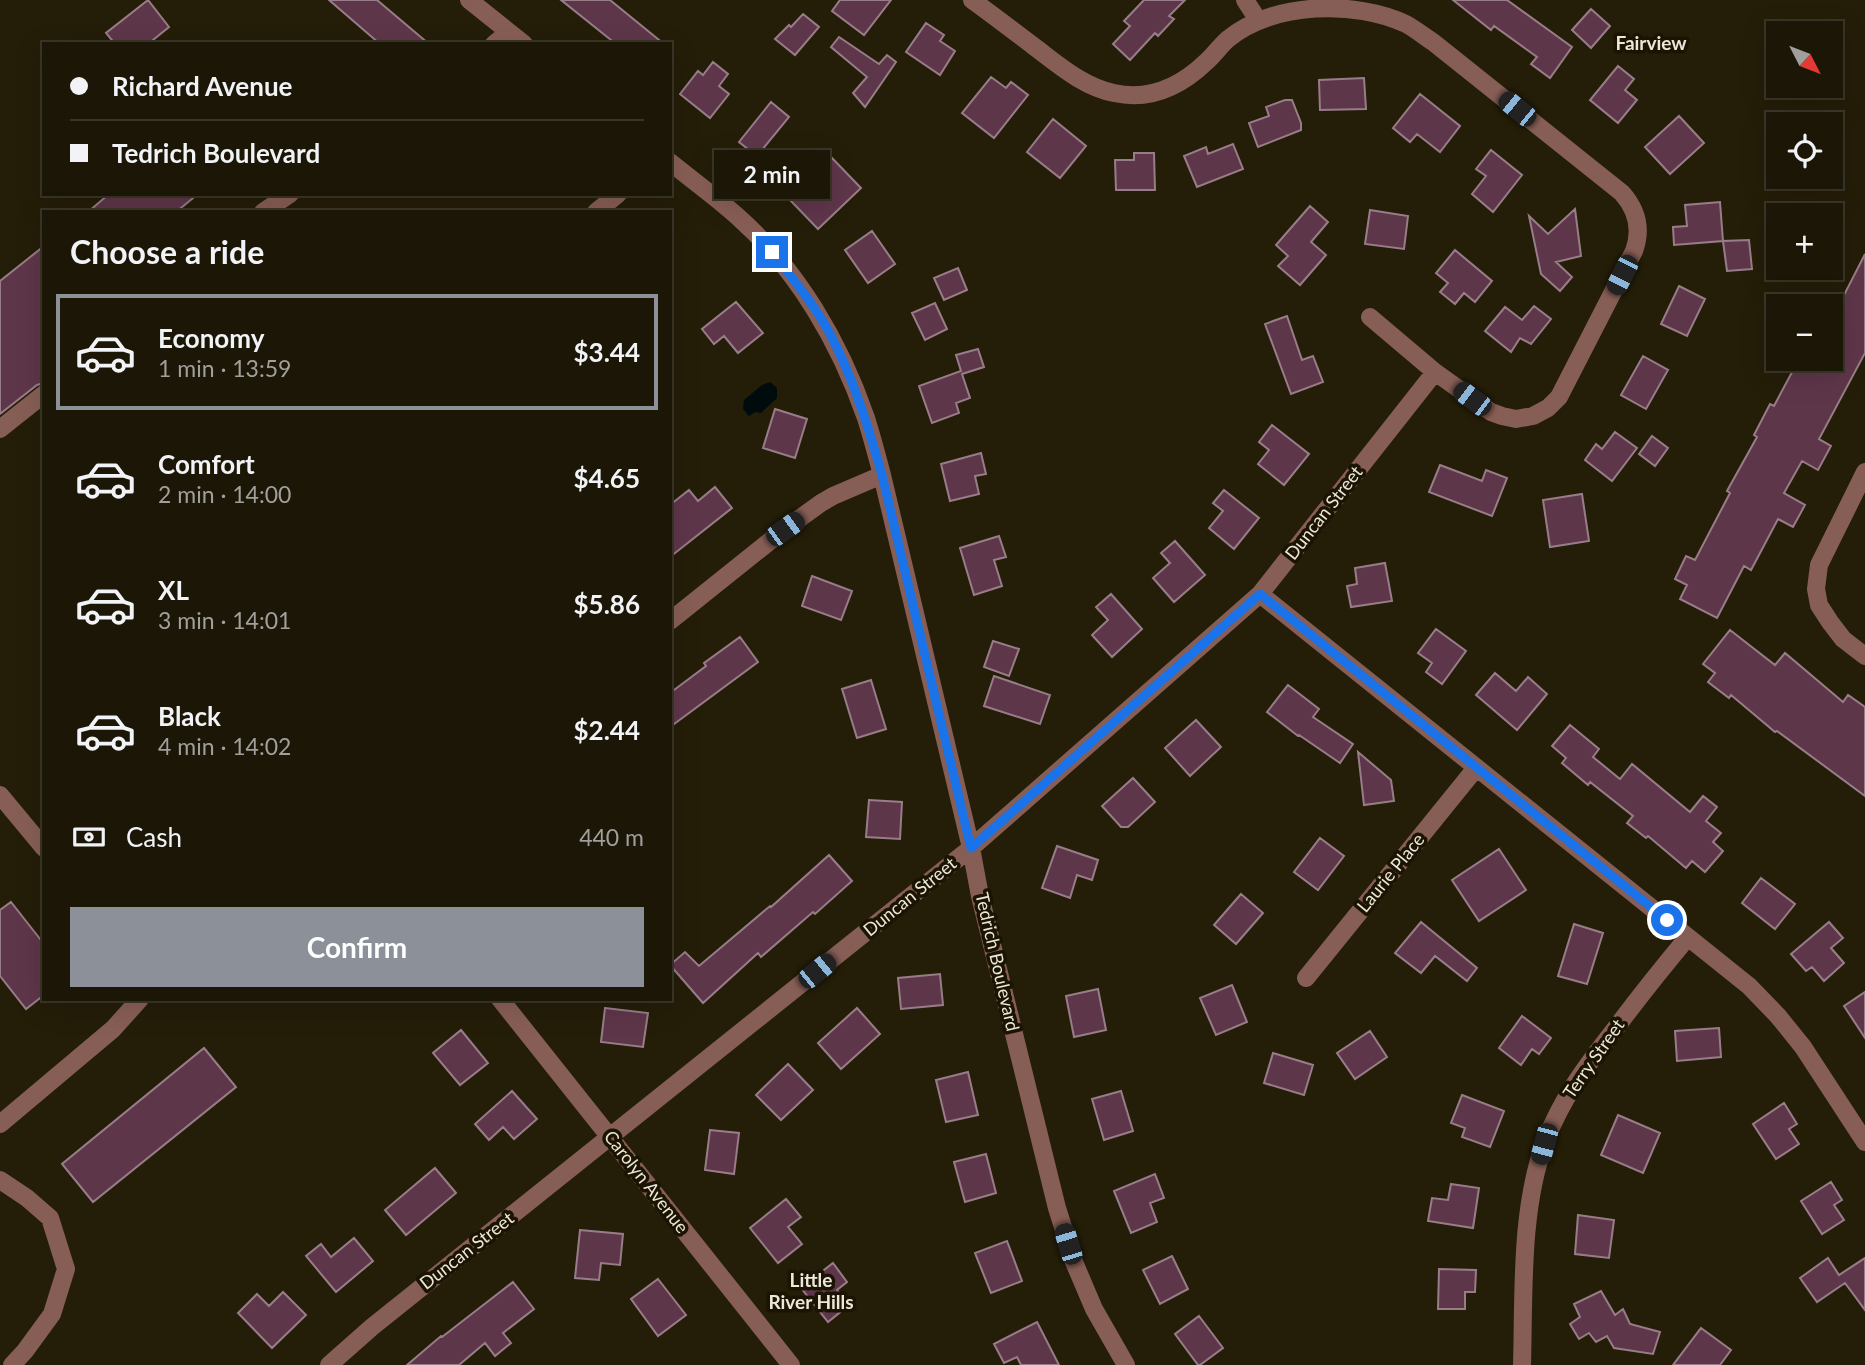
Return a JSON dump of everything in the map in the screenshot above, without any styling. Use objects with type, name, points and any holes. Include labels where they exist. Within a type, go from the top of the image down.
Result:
[{"type":"street","points":[[469,0],[522,42]]},
{"type":"street","points":[[972,0],[1068,72],[1092,86],[1135,96],[1166,90],[1188,79],[1227,40],[1258,20],[1279,12],[1346,8],[1380,14],[1406,24],[1433,42],[1622,193],[1637,217],[1639,232],[1634,251],[1559,397],[1548,408],[1533,416],[1516,419],[1490,412],[1435,372],[1370,317]]},
{"type":"street","points":[[1245,0],[1258,20]]},
{"type":"street","points":[[496,42],[509,32]]},
{"type":"street","name":"Tedrich Boulevard","points":[[672,164],[738,217],[772,252],[802,290],[828,331],[848,371],[866,419],[882,475],[971,848],[980,896],[1057,1208],[1074,1262],[1094,1309],[1126,1365]]},
{"type":"street","points":[[265,210],[287,196]]},
{"type":"street","points":[[598,210],[616,196]]},
{"type":"street","name":"Duncan Street","points":[[328,1365],[971,848],[1260,594],[1435,372]]},
{"type":"street","points":[[0,429],[42,396]]},
{"type":"street","points":[[1865,472],[1860,494],[1819,565],[1816,589],[1819,605],[1830,622],[1843,639],[1865,656]]},
{"type":"street","points":[[672,619],[821,503],[882,475]]},
{"type":"street","points":[[1260,594],[1749,986],[1803,1047],[1865,1142]]},
{"type":"street","name":"Laurie Place","points":[[1306,978],[1476,768]]},
{"type":"street","points":[[0,795],[42,846]]},
{"type":"street","name":"Terry Street","points":[[1522,1365],[1525,1251],[1533,1190],[1544,1144],[1560,1107],[1580,1074],[1688,937]]},
{"type":"street","points":[[0,1124],[113,1029],[138,1001]]},
{"type":"street","name":"Carolyn Avenue","points":[[502,1001],[791,1365]]},
{"type":"street","points":[[0,1180],[50,1218],[66,1269],[52,1314],[12,1365]]},
{"type":"shaded area","points":[[770,382],[777,388],[777,398],[761,413],[755,412],[749,416],[743,409],[744,400]]},
{"type":"building","points":[[148,0],[169,27],[150,42],[113,42],[106,33]]},
{"type":"building","points":[[329,0],[377,0],[427,42],[378,42]]},
{"type":"building","points":[[561,0],[610,0],[662,42],[614,42]]},
{"type":"building","points":[[840,0],[891,0],[864,35],[832,11]]},
{"type":"building","points":[[1144,0],[1185,0],[1169,16],[1174,19],[1158,36],[1155,33],[1130,60],[1113,44],[1130,26],[1124,21]]},
{"type":"building","points":[[1453,0],[1507,0],[1572,47],[1550,78],[1531,64],[1537,57],[1494,26],[1491,30]]},
{"type":"building","points":[[1591,9],[1610,26],[1591,48],[1572,30]]},
{"type":"building","points":[[803,14],[819,27],[795,55],[775,39]]},
{"type":"building","points":[[926,23],[944,35],[940,41],[955,51],[940,75],[906,52]]},
{"type":"building","points":[[839,37],[879,64],[887,55],[896,62],[865,107],[853,93],[867,77],[831,47]]},
{"type":"building","points":[[713,62],[728,74],[719,86],[729,94],[710,118],[680,94],[698,71],[703,75]]},
{"type":"building","points":[[1618,66],[1634,79],[1625,90],[1637,100],[1618,123],[1590,100]]},
{"type":"building","points":[[991,77],[1006,88],[1011,82],[1028,95],[994,138],[962,113]]},
{"type":"building","points":[[1364,78],[1366,109],[1320,110],[1319,80]]},
{"type":"building","points":[[1420,94],[1460,126],[1440,152],[1417,134],[1410,142],[1393,128]]},
{"type":"building","points":[[1292,100],[1301,130],[1258,147],[1249,123],[1269,116],[1266,107]]},
{"type":"building","points":[[771,102],[789,117],[757,156],[739,142]]},
{"type":"building","points":[[1679,116],[1704,143],[1670,174],[1645,147]]},
{"type":"building","points":[[1053,119],[1086,146],[1060,178],[1027,152]]},
{"type":"building","points":[[1233,144],[1243,169],[1197,187],[1184,156],[1206,147],[1208,154]]},
{"type":"building","points":[[1491,150],[1522,175],[1493,212],[1472,194],[1486,176],[1476,169]]},
{"type":"building","points":[[1134,153],[1154,153],[1155,190],[1116,190],[1115,160],[1134,160]]},
{"type":"building","points":[[832,158],[861,188],[818,229],[789,199]]},
{"type":"building","points":[[107,196],[196,196],[178,210],[90,210]]},
{"type":"building","points":[[1720,202],[1723,241],[1674,245],[1673,227],[1687,226],[1685,205]]},
{"type":"building","points":[[1310,206],[1328,222],[1311,242],[1326,255],[1300,285],[1278,266],[1288,256],[1276,245]]},
{"type":"building","points":[[1575,209],[1581,256],[1556,262],[1572,277],[1560,291],[1541,274],[1529,216],[1548,234]]},
{"type":"building","points":[[1370,210],[1408,216],[1404,249],[1365,244]]},
{"type":"building","points":[[872,231],[895,264],[868,283],[845,250]]},
{"type":"building","points":[[1749,240],[1752,269],[1727,271],[1723,241]]},
{"type":"building","points":[[42,248],[42,384],[0,414],[0,281]]},
{"type":"building","points":[[1455,250],[1492,281],[1475,302],[1464,293],[1455,304],[1440,292],[1448,283],[1436,273]]},
{"type":"building","points":[[1865,254],[1865,353],[1819,439],[1831,446],[1818,470],[1802,461],[1784,493],[1805,505],[1793,527],[1778,519],[1751,570],[1744,566],[1717,618],[1680,599],[1687,585],[1675,579],[1686,556],[1695,560],[1730,493],[1727,491],[1757,437],[1754,435],[1770,404],[1774,406],[1793,371],[1843,371],[1843,297]]},
{"type":"building","points":[[958,268],[967,290],[944,300],[934,278]]},
{"type":"building","points":[[1679,286],[1705,299],[1687,336],[1661,324]]},
{"type":"building","points":[[736,302],[763,333],[738,353],[724,336],[714,344],[702,329]]},
{"type":"building","points":[[935,303],[947,329],[925,340],[912,313]]},
{"type":"building","points":[[1534,306],[1551,319],[1531,344],[1520,338],[1511,352],[1485,331],[1505,307],[1522,320]]},
{"type":"building","points":[[1287,316],[1302,360],[1313,356],[1323,382],[1291,394],[1265,324]]},
{"type":"building","points":[[978,349],[984,367],[962,374],[970,398],[956,403],[959,413],[932,423],[919,386],[961,371],[956,355]]},
{"type":"building","points":[[1643,356],[1668,370],[1646,409],[1621,395]]},
{"type":"building","points":[[775,409],[807,419],[795,458],[763,448]]},
{"type":"building","points":[[1272,425],[1309,454],[1284,485],[1258,464],[1269,450],[1259,442]]},
{"type":"building","points":[[1615,432],[1637,448],[1612,481],[1585,460],[1596,444],[1602,449]]},
{"type":"building","points":[[1652,436],[1668,448],[1655,466],[1639,454]]},
{"type":"building","points":[[981,453],[986,474],[975,476],[979,494],[950,501],[941,464]]},
{"type":"building","points":[[1440,465],[1482,481],[1486,470],[1507,478],[1492,516],[1429,492]]},
{"type":"building","points":[[715,487],[732,508],[672,555],[672,503],[689,490],[698,501]]},
{"type":"building","points":[[1224,490],[1259,518],[1234,549],[1209,528],[1223,511],[1213,503]]},
{"type":"building","points":[[1582,494],[1589,541],[1550,547],[1543,500]]},
{"type":"building","points":[[999,536],[1006,557],[994,560],[1002,586],[974,595],[960,548]]},
{"type":"building","points":[[1175,541],[1205,575],[1174,602],[1153,578],[1170,563],[1161,553]]},
{"type":"building","points":[[1385,563],[1392,601],[1351,607],[1347,586],[1357,584],[1355,568]]},
{"type":"building","points":[[812,576],[852,591],[841,620],[802,606]]},
{"type":"building","points":[[1111,594],[1142,629],[1112,657],[1092,635],[1108,620],[1096,607]]},
{"type":"building","points":[[1436,629],[1466,651],[1442,684],[1426,672],[1432,663],[1418,653]]},
{"type":"building","points":[[1730,630],[1775,665],[1785,653],[1843,702],[1848,695],[1865,707],[1865,796],[1775,732],[1731,695],[1729,698],[1708,682],[1715,673],[1703,664]]},
{"type":"building","points":[[740,637],[758,662],[672,726],[672,692],[706,666],[704,663]]},
{"type":"building","points":[[993,641],[1019,649],[1009,676],[984,667]]},
{"type":"building","points":[[1495,673],[1516,691],[1528,677],[1547,694],[1517,730],[1476,695]]},
{"type":"building","points":[[994,676],[1050,695],[1040,724],[984,706]]},
{"type":"building","points":[[871,680],[886,729],[857,738],[842,689]]},
{"type":"building","points":[[1288,685],[1319,709],[1313,717],[1353,744],[1340,763],[1267,712]]},
{"type":"building","points":[[1196,720],[1221,747],[1190,776],[1165,748]]},
{"type":"building","points":[[1570,725],[1599,749],[1593,757],[1620,779],[1632,764],[1690,812],[1703,796],[1717,807],[1706,821],[1721,833],[1713,842],[1723,851],[1705,872],[1692,861],[1686,868],[1648,836],[1646,838],[1627,823],[1633,816],[1562,763],[1566,758],[1552,746]]},
{"type":"building","points":[[1358,752],[1391,780],[1394,801],[1364,805]]},
{"type":"building","points":[[1133,778],[1155,802],[1128,827],[1121,827],[1102,806]]},
{"type":"building","points":[[869,800],[902,802],[900,839],[866,837]]},
{"type":"building","points":[[1320,838],[1344,856],[1318,890],[1294,872]]},
{"type":"building","points":[[1057,846],[1098,860],[1092,880],[1077,875],[1070,898],[1042,888]]},
{"type":"building","points":[[1499,849],[1526,890],[1479,921],[1452,880]]},
{"type":"building","points":[[829,855],[852,881],[761,957],[758,953],[703,1003],[672,967],[672,963],[685,952],[699,966]]},
{"type":"building","points":[[1761,878],[1795,904],[1775,929],[1742,903]]},
{"type":"building","points":[[1241,894],[1263,913],[1236,944],[1214,925]]},
{"type":"building","points":[[11,902],[42,941],[42,997],[26,1009],[0,976],[0,910]]},
{"type":"building","points":[[1421,922],[1477,968],[1467,981],[1435,956],[1421,973],[1395,953]]},
{"type":"building","points":[[1829,922],[1843,938],[1831,948],[1844,963],[1824,981],[1812,967],[1806,971],[1791,954]]},
{"type":"building","points":[[1574,924],[1603,933],[1587,984],[1558,976]]},
{"type":"building","points":[[940,974],[943,1005],[901,1009],[898,978]]},
{"type":"building","points":[[1232,985],[1247,1022],[1216,1035],[1200,998]]},
{"type":"building","points":[[1098,989],[1106,1030],[1074,1037],[1066,996]]},
{"type":"building","points":[[1865,992],[1865,1038],[1844,1006]]},
{"type":"building","points":[[605,1008],[648,1013],[643,1047],[601,1042]]},
{"type":"building","points":[[857,1008],[880,1034],[841,1069],[818,1043]]},
{"type":"building","points":[[1522,1016],[1551,1038],[1539,1054],[1532,1049],[1521,1065],[1499,1048]]},
{"type":"building","points":[[1719,1028],[1721,1057],[1677,1061],[1675,1031]]},
{"type":"building","points":[[461,1030],[488,1063],[460,1085],[433,1053]]},
{"type":"building","points":[[1370,1031],[1387,1057],[1355,1079],[1337,1053]]},
{"type":"building","points":[[204,1048],[236,1087],[93,1202],[62,1164]]},
{"type":"building","points":[[1273,1053],[1313,1065],[1304,1095],[1264,1083]]},
{"type":"building","points":[[788,1064],[813,1090],[781,1120],[756,1095]]},
{"type":"building","points":[[968,1072],[978,1115],[946,1122],[936,1080]]},
{"type":"building","points":[[512,1091],[537,1119],[514,1139],[503,1127],[489,1140],[475,1124]]},
{"type":"building","points":[[1121,1091],[1133,1131],[1104,1140],[1092,1099]]},
{"type":"building","points":[[1462,1095],[1504,1111],[1490,1147],[1462,1137],[1465,1128],[1451,1123]]},
{"type":"building","points":[[1784,1103],[1797,1124],[1789,1129],[1799,1144],[1776,1159],[1753,1124]]},
{"type":"building","points":[[1618,1115],[1660,1133],[1643,1173],[1601,1155]]},
{"type":"building","points":[[710,1130],[739,1133],[734,1174],[705,1170]]},
{"type":"building","points":[[986,1154],[996,1193],[965,1202],[954,1162]]},
{"type":"building","points":[[435,1168],[456,1193],[406,1235],[385,1210]]},
{"type":"building","points":[[1155,1174],[1164,1198],[1150,1203],[1157,1222],[1131,1233],[1114,1191]]},
{"type":"building","points":[[1831,1182],[1842,1200],[1834,1205],[1844,1220],[1822,1234],[1801,1201]]},
{"type":"building","points":[[1451,1184],[1479,1188],[1473,1228],[1428,1221],[1432,1198],[1448,1200]]},
{"type":"building","points":[[786,1199],[801,1217],[788,1227],[802,1244],[778,1263],[750,1228]]},
{"type":"building","points":[[1578,1215],[1614,1220],[1609,1258],[1575,1254]]},
{"type":"building","points":[[580,1230],[623,1234],[620,1265],[601,1263],[599,1280],[575,1278]]},
{"type":"building","points":[[354,1238],[373,1261],[336,1292],[306,1256],[321,1244],[331,1257]]},
{"type":"building","points":[[1007,1241],[1022,1281],[991,1293],[975,1253]]},
{"type":"building","points":[[1172,1256],[1188,1289],[1160,1304],[1143,1270]]},
{"type":"building","points":[[1828,1258],[1839,1275],[1865,1258],[1865,1310],[1845,1283],[1817,1302],[1800,1278]]},
{"type":"building","points":[[833,1263],[847,1282],[837,1290],[849,1305],[828,1322],[801,1288]]},
{"type":"building","points":[[1439,1269],[1476,1270],[1475,1292],[1465,1292],[1465,1309],[1438,1309]]},
{"type":"building","points":[[658,1279],[686,1315],[658,1336],[631,1299]]},
{"type":"building","points":[[513,1282],[534,1309],[503,1333],[511,1343],[495,1356],[485,1343],[459,1365],[407,1365],[441,1336]]},
{"type":"building","points":[[1601,1291],[1615,1315],[1623,1309],[1630,1324],[1660,1332],[1653,1354],[1614,1348],[1607,1336],[1596,1342],[1589,1333],[1579,1339],[1570,1324],[1580,1317],[1574,1304]]},
{"type":"building","points":[[283,1292],[306,1315],[272,1348],[238,1313],[257,1294],[269,1306]]},
{"type":"building","points":[[1199,1316],[1223,1348],[1198,1365],[1175,1334]]},
{"type":"building","points":[[1037,1322],[1059,1365],[1021,1365],[1017,1357],[1004,1363],[994,1344]]},
{"type":"building","points":[[1701,1328],[1731,1350],[1720,1365],[1673,1365]]},
{"type":"district","name":"Fairview","points":[[1651,43]]},
{"type":"district","name":"Little River Hills","points":[[811,1291]]},
{"type":"route","points":[[772,252],[802,290],[828,331],[848,371],[866,419],[882,475],[971,848],[1260,594],[1667,920]]}]
